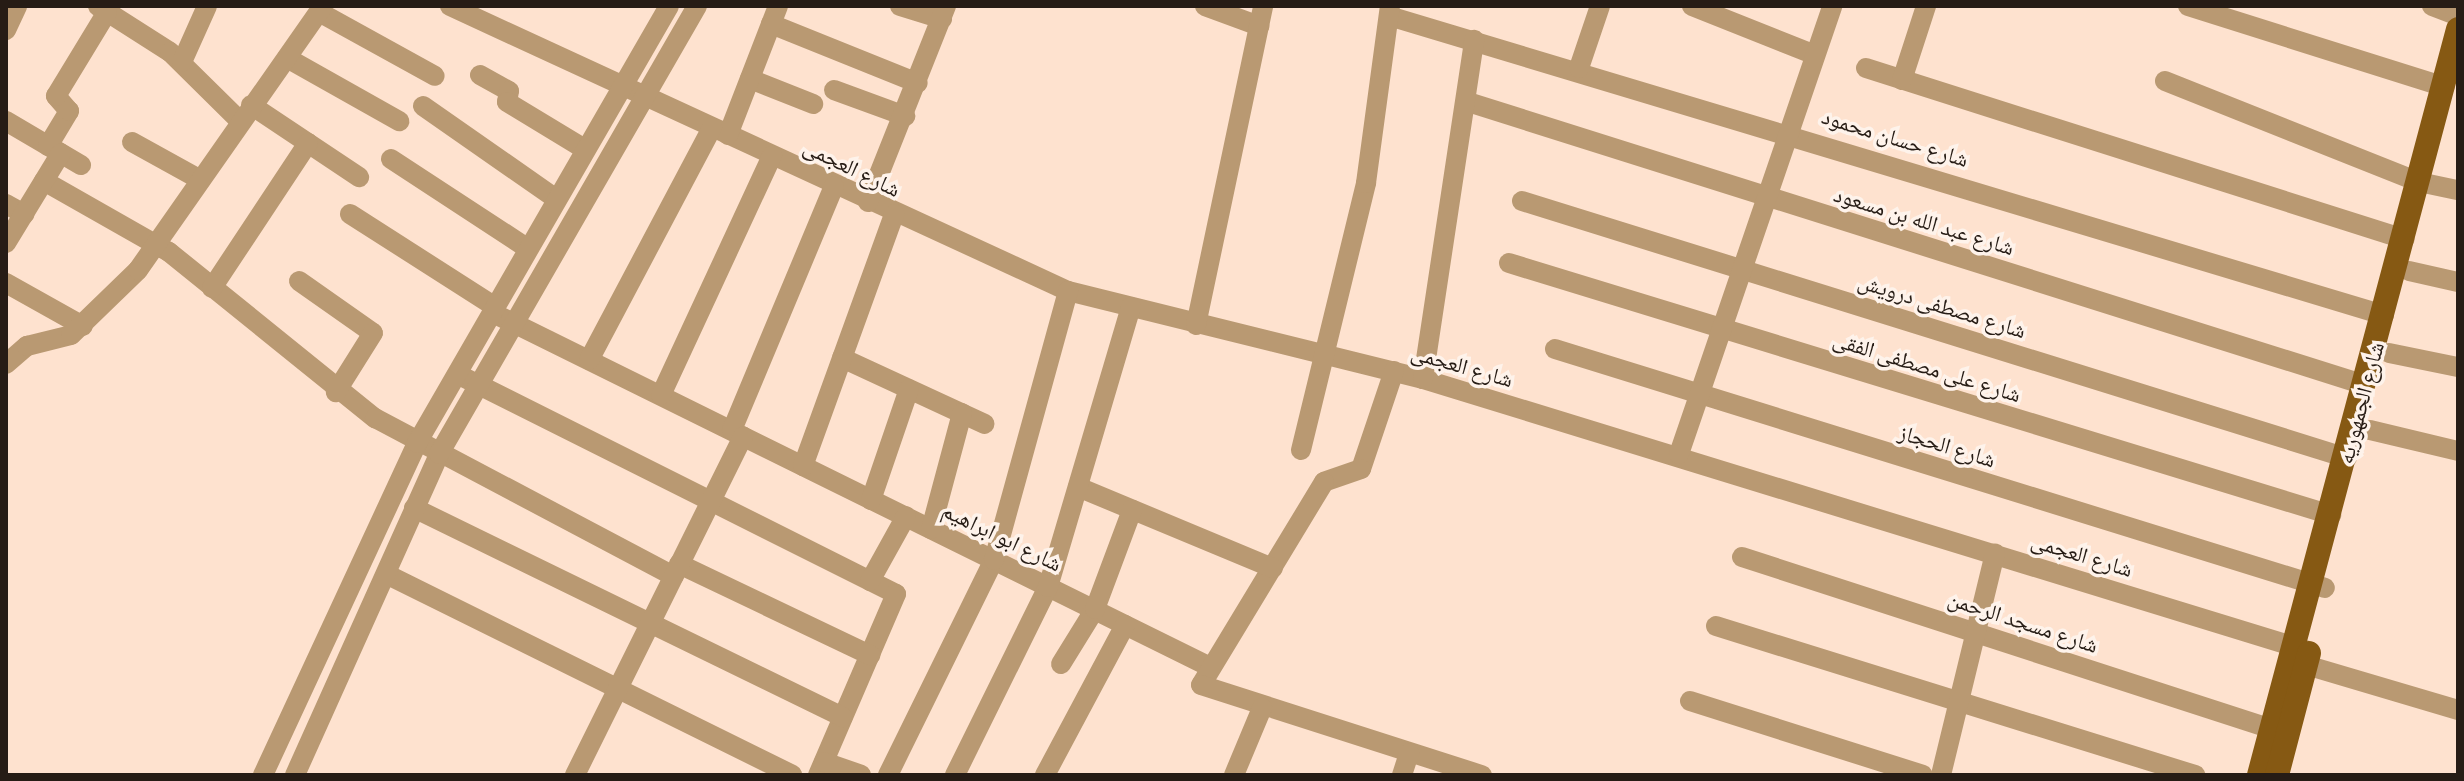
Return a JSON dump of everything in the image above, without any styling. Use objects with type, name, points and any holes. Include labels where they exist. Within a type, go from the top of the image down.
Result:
[{"type":"main road","name":"شارع الجمهوريه","points":[[2319,586],[2370,430],[2409,271],[2426,184],[2452,90],[2458,29]]},
{"type":"main road","name":"شارع الجمهوريه","points":[[2259,775],[2280,732],[2303,654],[2331,515],[2365,385],[2404,239],[2426,184]]},
{"type":"main road","name":"شارع الجمهوريه","points":[[2277,775],[2280,732]]},
{"type":"street","points":[[6,30],[17,6]]},
{"type":"street","points":[[182,62],[207,6]]},
{"type":"street","name":"شارع العجمى","points":[[450,6],[618,88],[648,98],[894,214],[1068,291],[1196,325],[1394,371],[1679,454],[2303,654],[2458,710]]},
{"type":"street","points":[[263,775],[417,443],[583,148],[669,6]]},
{"type":"street","points":[[274,749],[298,768],[439,454],[648,98],[697,6]]},
{"type":"street","points":[[868,202],[905,116],[944,12],[900,6]]},
{"type":"street","points":[[1196,325],[1261,16],[1205,6]]},
{"type":"street","points":[[1579,68],[1600,6]]},
{"type":"street","points":[[1692,6],[1815,55]]},
{"type":"street","points":[[1679,454],[1832,6]]},
{"type":"street","points":[[1902,80],[1926,6]]},
{"type":"street","points":[[2188,6],[2452,90]]},
{"type":"street","points":[[2432,6],[2458,16]]},
{"type":"street","points":[[6,243],[15,209],[44,181],[69,111],[56,96],[101,8],[182,62],[245,112],[308,143],[359,177]]},
{"type":"street","points":[[6,364],[27,346],[83,326],[159,245],[199,179],[321,9],[435,76]]},
{"type":"street","points":[[1301,450],[1366,183],[1390,11]]},
{"type":"street","name":"شارع حسان محمود","points":[[1390,11],[1474,40],[1789,131],[2384,315]]},
{"type":"street","points":[[589,360],[750,79],[775,15],[918,83]]},
{"type":"street","points":[[1423,379],[1468,102],[1474,40]]},
{"type":"street","points":[[287,58],[399,121]]},
{"type":"street","points":[[1866,68],[2404,239]]},
{"type":"street","points":[[480,75],[509,91],[507,102],[583,148]]},
{"type":"street","points":[[750,79],[813,104]]},
{"type":"street","points":[[2165,81],[2426,184],[2458,190]]},
{"type":"street","points":[[834,90],[905,116]]},
{"type":"street","name":"شارع عبد الله بن مسعود","points":[[1468,102],[2365,385]]},
{"type":"street","points":[[423,106],[555,198]]},
{"type":"street","points":[[6,121],[81,165]]},
{"type":"street","points":[[132,142],[199,179]]},
{"type":"street","points":[[212,288],[308,143]]},
{"type":"street","points":[[661,395],[772,156]]},
{"type":"street","points":[[391,159],[527,248]]},
{"type":"street","points":[[44,181],[159,245],[336,392],[417,443],[676,570],[870,655]]},
{"type":"street","points":[[575,775],[711,500],[834,186]]},
{"type":"street","name":"شارع مصطفى درويش","points":[[1522,201],[2347,458]]},
{"type":"street","name":"شارع ابو ابراهيم","points":[[350,214],[514,323],[1208,666]]},
{"type":"street","points":[[803,466],[894,214]]},
{"type":"street","name":"شارع على مصطفى الفقى","points":[[1509,263],[2331,515]]},
{"type":"street","points":[[2409,271],[2458,282]]},
{"type":"street","points":[[299,281],[373,333],[336,392]]},
{"type":"street","points":[[6,283],[83,326]]},
{"type":"street","points":[[888,775],[994,560],[1068,291]]},
{"type":"street","points":[[955,775],[1048,587],[1131,307]]},
{"type":"street","name":"شارع الحجاز","points":[[1555,349],[2319,586]]},
{"type":"street","points":[[2389,353],[2458,367]]},
{"type":"street","points":[[842,358],[985,424]]},
{"type":"street","points":[[1394,371],[1361,469],[1324,482],[1273,568],[1208,666],[1203,688],[1482,775]]},
{"type":"street","points":[[455,372],[896,594],[895,609],[870,655],[821,769],[861,775]]},
{"type":"street","points":[[871,500],[909,389]]},
{"type":"street","points":[[931,529],[962,413]]},
{"type":"street","points":[[2370,430],[2458,451]]},
{"type":"street","points":[[1078,487],[1273,568]]},
{"type":"street","points":[[414,508],[649,626],[843,717]]},
{"type":"street","points":[[1061,664],[1095,609],[1132,510]]},
{"type":"street","points":[[870,581],[906,516]]},
{"type":"street","points":[[1941,775],[1995,553]]},
{"type":"street","name":"شارع مسجد الرحمن","points":[[1742,557],[2280,732]]},
{"type":"street","points":[[386,574],[616,691],[792,775]]},
{"type":"street","points":[[1045,775],[1125,625]]},
{"type":"street","points":[[1716,626],[2195,775]]},
{"type":"street","points":[[1690,701],[1923,775]]},
{"type":"street","points":[[1234,775],[1262,708]]},
{"type":"street","points":[[1402,775],[1409,753]]}]
